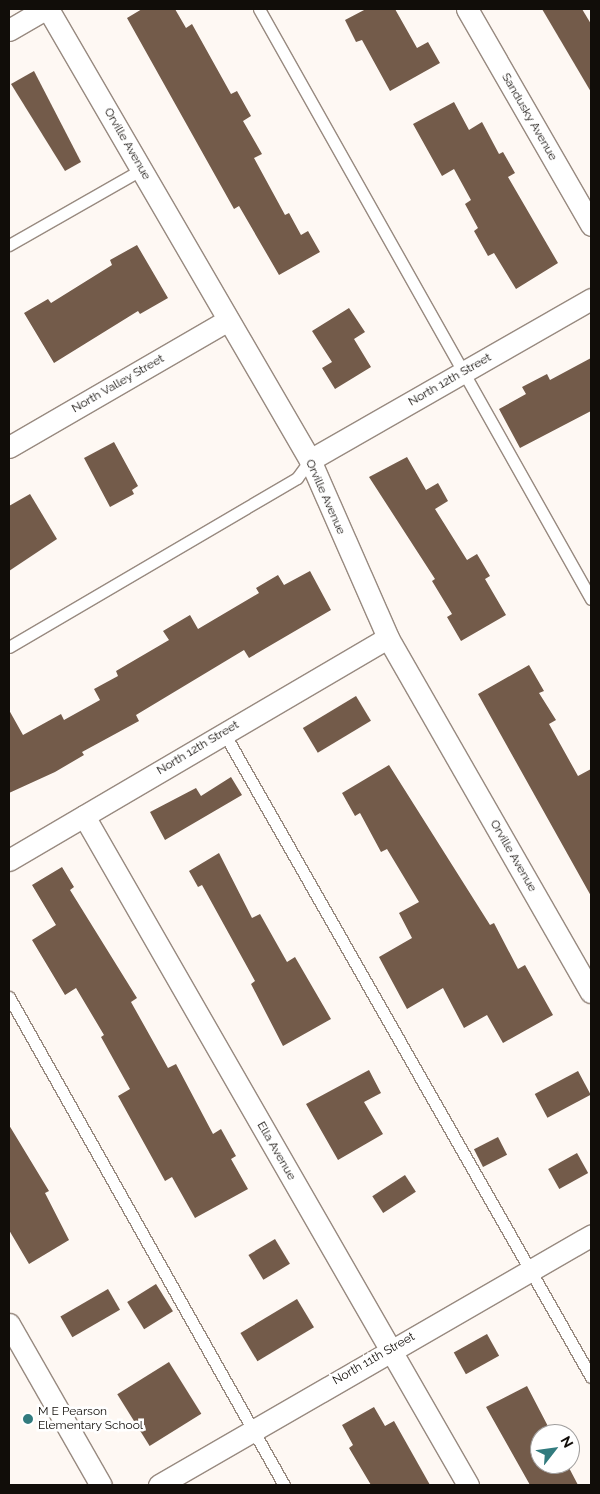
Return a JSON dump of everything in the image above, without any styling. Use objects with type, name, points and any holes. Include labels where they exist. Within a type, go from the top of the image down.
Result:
[{"type":"street","points":[[9,30],[46,9]]},
{"type":"street","name":"Orville Avenue","points":[[46,9],[142,169],[310,460],[388,638],[591,992]]},
{"type":"street","name":"Sandusky Avenue","points":[[467,9],[591,225]]},
{"type":"street","name":"North 12th Street","points":[[310,460],[591,299]]},
{"type":"street","name":"North Valley Street","points":[[9,447],[228,320]]},
{"type":"street","name":"North 12th Street","points":[[9,860],[388,638]]},
{"type":"street","name":"Ella Avenue","points":[[84,816],[468,1485]]},
{"type":"street","name":"North 11th Street","points":[[159,1485],[252,1429],[591,1236]]},
{"type":"street","points":[[9,1324],[101,1485]]},
{"type":"lane","points":[[259,9],[465,371],[591,600]]},
{"type":"lane","points":[[9,245],[142,169]]},
{"type":"lane","points":[[9,647],[297,478],[310,460]]},
{"type":"lane","points":[[224,733],[591,1377]]},
{"type":"lane","points":[[9,997],[284,1485]]},
{"type":"building","points":[[142,9],[175,9],[186,28],[192,24],[231,94],[237,91],[251,116],[243,121],[262,154],[254,158],[285,215],[289,213],[301,235],[308,231],[320,252],[279,275],[239,206],[234,209],[127,18]]},
{"type":"building","points":[[366,9],[395,9],[417,48],[428,42],[440,63],[390,91],[362,40],[356,42],[345,20]]},
{"type":"building","points":[[542,9],[582,9],[591,24],[591,92]]},
{"type":"building","points":[[34,71],[81,162],[65,171],[11,84]]},
{"type":"building","points":[[454,102],[469,130],[482,122],[499,154],[503,152],[515,173],[508,177],[558,263],[516,289],[494,253],[488,256],[474,231],[478,228],[465,204],[471,200],[454,169],[442,176],[413,124]]},
{"type":"building","points":[[137,245],[168,298],[140,314],[138,311],[54,363],[24,313],[48,299],[51,303],[112,265],[110,260]]},
{"type":"building","points":[[349,308],[365,332],[354,339],[371,367],[335,389],[322,368],[332,362],[312,331]]},
{"type":"building","points":[[591,358],[591,411],[520,448],[499,409],[526,394],[522,387],[547,374],[550,380]]},
{"type":"building","points":[[114,442],[138,486],[132,490],[134,494],[110,507],[84,458]]},
{"type":"building","points":[[407,457],[426,490],[438,483],[448,501],[435,509],[467,560],[477,554],[490,576],[485,579],[506,615],[461,641],[447,617],[452,614],[432,581],[435,579],[369,477]]},
{"type":"building","points":[[30,494],[57,539],[9,571],[9,506]]},
{"type":"building","points":[[310,571],[331,610],[249,658],[244,650],[136,715],[139,721],[82,752],[84,755],[55,772],[9,793],[9,710],[23,735],[61,714],[64,720],[100,700],[94,689],[118,676],[116,671],[169,640],[163,631],[190,615],[198,629],[259,593],[256,588],[278,575],[284,585]]},
{"type":"building","points":[[529,665],[544,691],[539,693],[556,720],[549,724],[578,776],[591,769],[591,896],[478,694]]},
{"type":"building","points":[[356,696],[371,721],[318,753],[303,728]]},
{"type":"building","points":[[389,765],[490,925],[494,923],[518,969],[525,965],[553,1015],[503,1043],[487,1015],[464,1028],[443,988],[407,1009],[379,957],[412,938],[399,913],[419,902],[387,849],[381,852],[360,813],[355,816],[342,793]]},
{"type":"building","points":[[231,777],[242,795],[165,840],[150,812],[196,788],[201,796]]},
{"type":"building","points":[[219,853],[252,918],[260,914],[287,962],[295,957],[331,1019],[283,1046],[251,984],[255,981],[202,885],[198,887],[189,871]]},
{"type":"building","points":[[62,867],[74,887],[70,890],[137,998],[131,1002],[168,1068],[176,1064],[213,1134],[221,1129],[236,1156],[231,1159],[248,1189],[195,1218],[172,1177],[165,1181],[118,1096],[130,1089],[101,1037],[104,1035],[76,988],[65,995],[32,940],[56,925],[32,885]]},
{"type":"building","points":[[369,1070],[381,1093],[364,1102],[383,1134],[338,1160],[306,1104]]},
{"type":"building","points":[[578,1071],[591,1095],[547,1118],[535,1094]]},
{"type":"building","points":[[9,1125],[49,1191],[45,1193],[69,1240],[29,1264],[9,1230]]},
{"type":"building","points":[[498,1137],[507,1155],[483,1167],[474,1149]]},
{"type":"building","points":[[577,1153],[588,1173],[559,1189],[548,1169]]},
{"type":"building","points":[[405,1175],[416,1192],[383,1213],[372,1196]]},
{"type":"building","points":[[275,1239],[290,1264],[263,1280],[248,1255]]},
{"type":"building","points":[[156,1284],[173,1311],[144,1329],[127,1302]]},
{"type":"building","points":[[108,1289],[120,1310],[72,1337],[60,1316]]},
{"type":"building","points":[[297,1299],[314,1327],[257,1361],[240,1333]]},
{"type":"building","points":[[487,1334],[499,1356],[466,1374],[454,1352]]},
{"type":"building","points":[[169,1362],[201,1414],[150,1446],[117,1394]]},
{"type":"building","points":[[527,1386],[547,1424],[530,1424],[530,1474],[572,1474],[578,1485],[530,1485],[486,1407]]},
{"type":"building","points":[[374,1407],[385,1426],[394,1421],[430,1485],[371,1485],[349,1448],[353,1445],[342,1425]]},
{"type":"place","name":"M E Pearson Elementary School","points":[[28,1419]]}]
